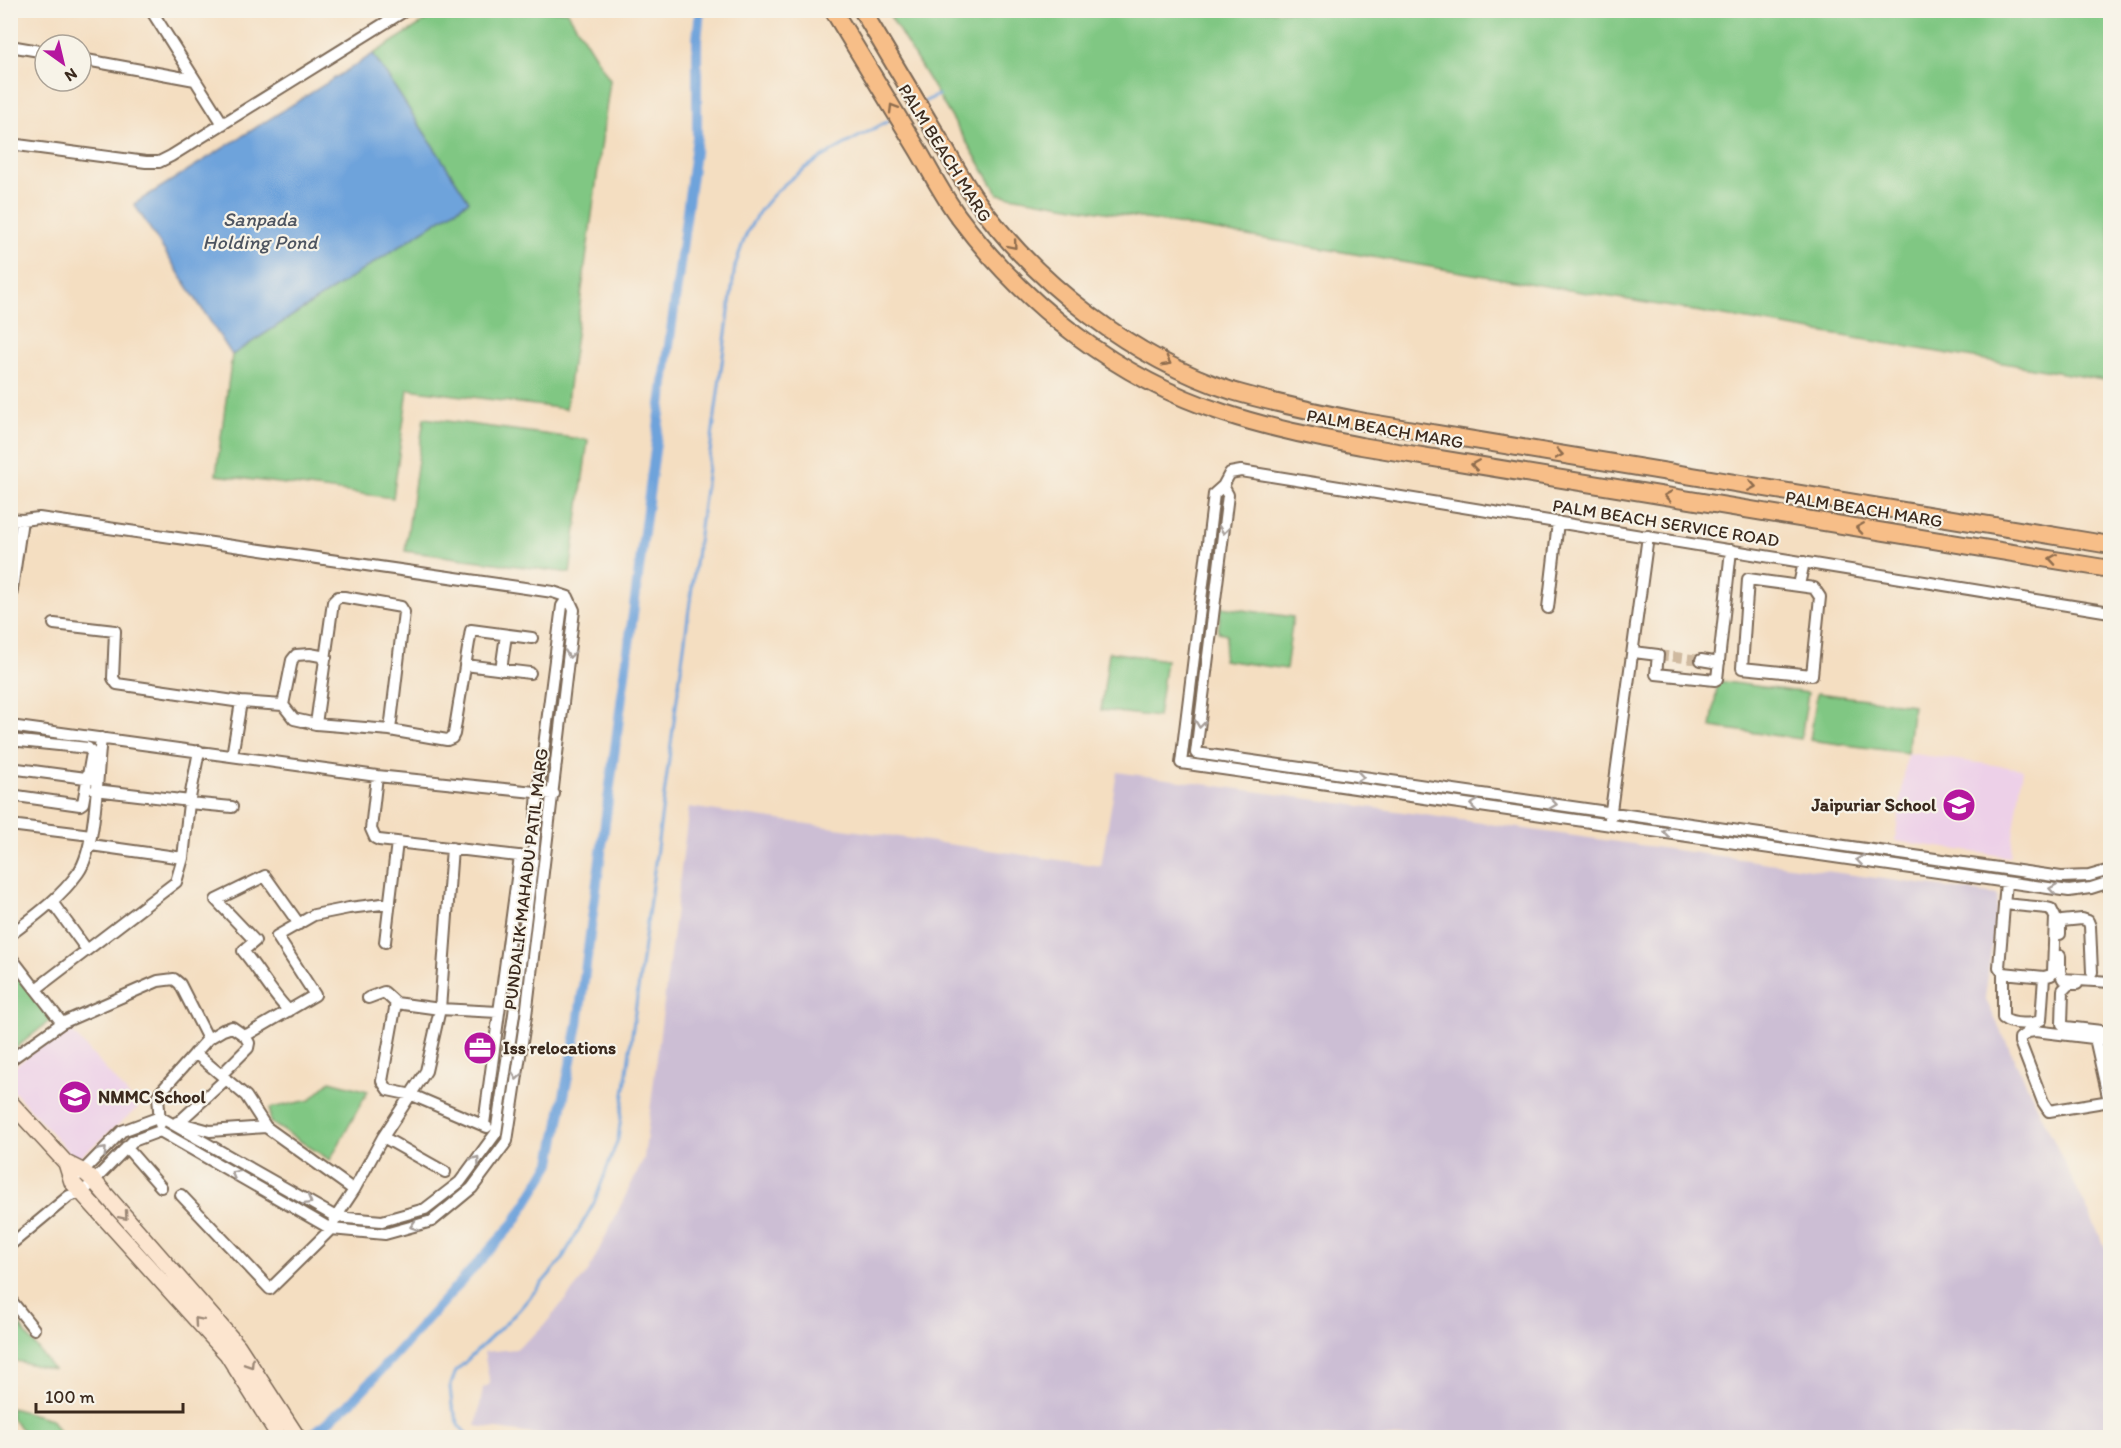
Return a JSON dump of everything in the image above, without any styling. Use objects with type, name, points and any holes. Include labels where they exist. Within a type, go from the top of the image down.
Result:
[{"type":"main road","name":"PALM BEACH MARG","points":[[833,10],[957,215],[999,266],[1035,303],[1103,354],[1161,387],[1222,413],[1285,431],[1361,446],[2110,569]]},
{"type":"main road","name":"PALM BEACH MARG","points":[[862,10],[977,201],[1017,250],[1051,285],[1116,334],[1172,366],[1230,390],[1291,407],[1365,422],[2110,544]]},
{"type":"main road","points":[[10,1102],[66,1163],[80,1185],[227,1354],[274,1415],[298,1437]]},
{"type":"main road","points":[[274,1415],[280,1437]]},
{"type":"street","points":[[151,10],[223,124]]},
{"type":"street","points":[[10,144],[159,162],[406,10]]},
{"type":"street","points":[[10,46],[33,50]]},
{"type":"street","points":[[93,61],[195,80]]},
{"type":"street","name":"PALM BEACH SERVICE ROAD","points":[[1223,486],[1230,473],[1241,471],[2110,612]]},
{"type":"street","points":[[1181,763],[1214,494],[1223,486],[1228,495],[1196,753]]},
{"type":"street","points":[[10,603],[16,520],[39,518],[553,592],[568,597]]},
{"type":"street","points":[[1548,608],[1558,522]]},
{"type":"street","points":[[1610,818],[1648,536]]},
{"type":"street","points":[[1634,652],[1658,655],[1656,674],[1715,680],[1719,663],[1731,550]]},
{"type":"street","points":[[1799,585],[1804,562]]},
{"type":"street","points":[[1748,579],[1799,585],[1814,588],[1820,597],[1812,675],[1742,668],[1748,579]]},
{"type":"street","points":[[316,724],[331,612],[333,602],[338,597],[401,607],[404,612],[390,730]]},
{"type":"street","name":"PUNDALIK MAHADU PATIL MARG","points":[[160,1117],[336,1217],[382,1221],[425,1209],[460,1182],[496,1133],[514,1014],[533,858],[538,792],[562,606],[568,597]]},
{"type":"street","name":"PUNDALIK MAHADU PATIL MARG","points":[[160,1131],[331,1229],[385,1234],[432,1221],[472,1188],[507,1141],[526,1016],[554,794],[574,610],[568,597]]},
{"type":"street","points":[[54,624],[114,631],[113,678],[117,684],[241,702],[283,705],[294,718],[316,724],[390,730],[447,740],[452,738],[471,630],[532,638]]},
{"type":"street","points":[[501,670],[506,634]]},
{"type":"street","points":[[283,705],[292,660],[296,656],[310,654],[326,657]]},
{"type":"street","points":[[1701,660],[1719,663]]},
{"type":"street","points":[[465,665],[530,674]]},
{"type":"street","points":[[232,756],[241,702]]},
{"type":"street","points":[[10,726],[376,776],[554,794]]},
{"type":"street","points":[[10,795],[80,805],[93,782],[101,738]]},
{"type":"street","points":[[10,740],[88,748],[92,753],[93,782],[91,840],[79,871],[52,902],[10,934]]},
{"type":"street","points":[[36,989],[176,882],[183,858],[189,802],[199,751]]},
{"type":"street","points":[[1181,763],[1196,753],[2069,891],[2110,882]]},
{"type":"street","points":[[1181,763],[2061,877],[2089,876],[2110,870]]},
{"type":"street","points":[[10,768],[189,802],[232,807]]},
{"type":"street","points":[[376,776],[373,833],[380,840],[545,859]]},
{"type":"street","points":[[10,825],[183,858]]},
{"type":"street","points":[[385,942],[397,842]]},
{"type":"street","points":[[181,1195],[270,1289],[331,1229],[383,1137],[426,1071],[440,1010],[452,848]]},
{"type":"street","points":[[484,1124],[520,856]]},
{"type":"street","points":[[289,1011],[277,999],[243,951],[255,941],[216,900],[266,876],[299,924]]},
{"type":"street","points":[[2006,882],[1999,967],[2003,973],[2003,1018],[2009,1022],[2035,1023],[2041,1020],[2043,977]]},
{"type":"street","points":[[52,902],[87,950]]},
{"type":"street","points":[[245,1036],[315,995],[276,936],[314,915],[390,903]]},
{"type":"street","points":[[2003,973],[2043,977],[2051,975],[2055,917],[2054,912],[2047,908],[2004,904]]},
{"type":"street","points":[[2092,972],[2088,921],[2082,919],[2062,921],[2060,923],[2060,972],[2063,979],[2110,983]]},
{"type":"street","points":[[10,956],[62,1023]]},
{"type":"street","points":[[10,1060],[62,1023],[158,981],[168,979],[174,979],[180,984],[208,1039]]},
{"type":"street","points":[[2110,983],[2064,986],[2061,1020],[2066,1027],[2110,1032]]},
{"type":"street","points":[[368,998],[384,992],[396,1003],[440,1010],[498,1012]]},
{"type":"street","points":[[396,1003],[382,1081],[388,1090],[412,1095],[484,1124],[507,1141]]},
{"type":"street","points":[[10,1245],[133,1141],[160,1131],[158,1095],[208,1039],[232,1027],[245,1036],[249,1043],[248,1048],[224,1077],[178,1122]]},
{"type":"street","points":[[2095,1038],[2106,1063],[2110,1101],[2049,1111],[2043,1102],[2020,1042],[2023,1034],[2035,1031],[2095,1038],[2110,1040]]},
{"type":"street","points":[[195,1053],[246,1096],[266,1127],[354,1190]]},
{"type":"street","points":[[80,1185],[122,1131],[160,1117],[210,1131],[266,1127]]},
{"type":"street","points":[[383,1137],[445,1172]]},
{"type":"street","points":[[126,1147],[161,1187]]},
{"type":"street","points":[[10,1299],[34,1329]]},
{"type":"shaded area","name":"Jaipuriar School","points":[[1907,753],[2023,769],[2010,857],[1895,841]]},
{"type":"shaded area","points":[[1117,772],[1998,895],[1985,998],[2110,1257],[2110,1437],[561,1438],[476,1426],[483,1388],[490,1384],[484,1352],[516,1349],[541,1329],[588,1272],[644,1158],[689,807],[1101,866]]},
{"type":"shaded area","name":"NMMC School","points":[[67,1026],[139,1107],[76,1160],[11,1088],[10,1070]]},
{"type":"green space","points":[[441,11],[567,11],[610,80],[566,409],[408,389],[393,498],[216,475],[232,355],[469,201],[373,54]]},
{"type":"green space","points":[[887,11],[2110,11],[2110,381],[998,194]]},
{"type":"green space","points":[[424,418],[588,440],[570,573],[405,551]]},
{"type":"green space","points":[[1221,607],[1293,617],[1286,669],[1223,660],[1227,634],[1218,632]]},
{"type":"green space","points":[[1109,652],[1166,660],[1158,717],[1101,710]]},
{"type":"green space","points":[[1718,681],[1808,693],[1801,739],[1711,727]]},
{"type":"green space","points":[[1817,693],[1913,705],[1907,753],[1810,740]]},
{"type":"green space","points":[[10,966],[52,1019],[11,1052],[10,1052]]},
{"type":"green space","points":[[330,1081],[368,1091],[330,1160],[270,1122],[270,1108],[310,1100]]},
{"type":"green space","points":[[11,1314],[53,1369],[11,1360]]},
{"type":"green space","points":[[11,1408],[51,1419],[63,1437],[29,1437],[11,1418]]},
{"type":"water","name":"Sanpada Holding Pond","points":[[373,54],[469,201],[232,355],[134,204]]},
{"type":"waterway","points":[[308,1438],[350,1403],[373,1379],[514,1223],[551,1163],[578,1024],[697,137],[697,40],[700,10]]},
{"type":"waterway","points":[[924,102],[938,95]]},
{"type":"waterway","points":[[472,1438],[460,1427],[452,1406],[450,1387],[456,1371],[518,1311],[561,1261],[594,1203],[618,1139],[735,266],[750,227],[762,208],[777,191],[812,163],[892,119]]},
{"type":"tunnel","points":[[1658,655],[1701,660]]},
{"type":"place","name":"Jaipuriar School","points":[[1959,805]]},
{"type":"place","name":"Iss relocations","points":[[480,1048]]},
{"type":"place","name":"NMMC School","points":[[75,1097]]}]
